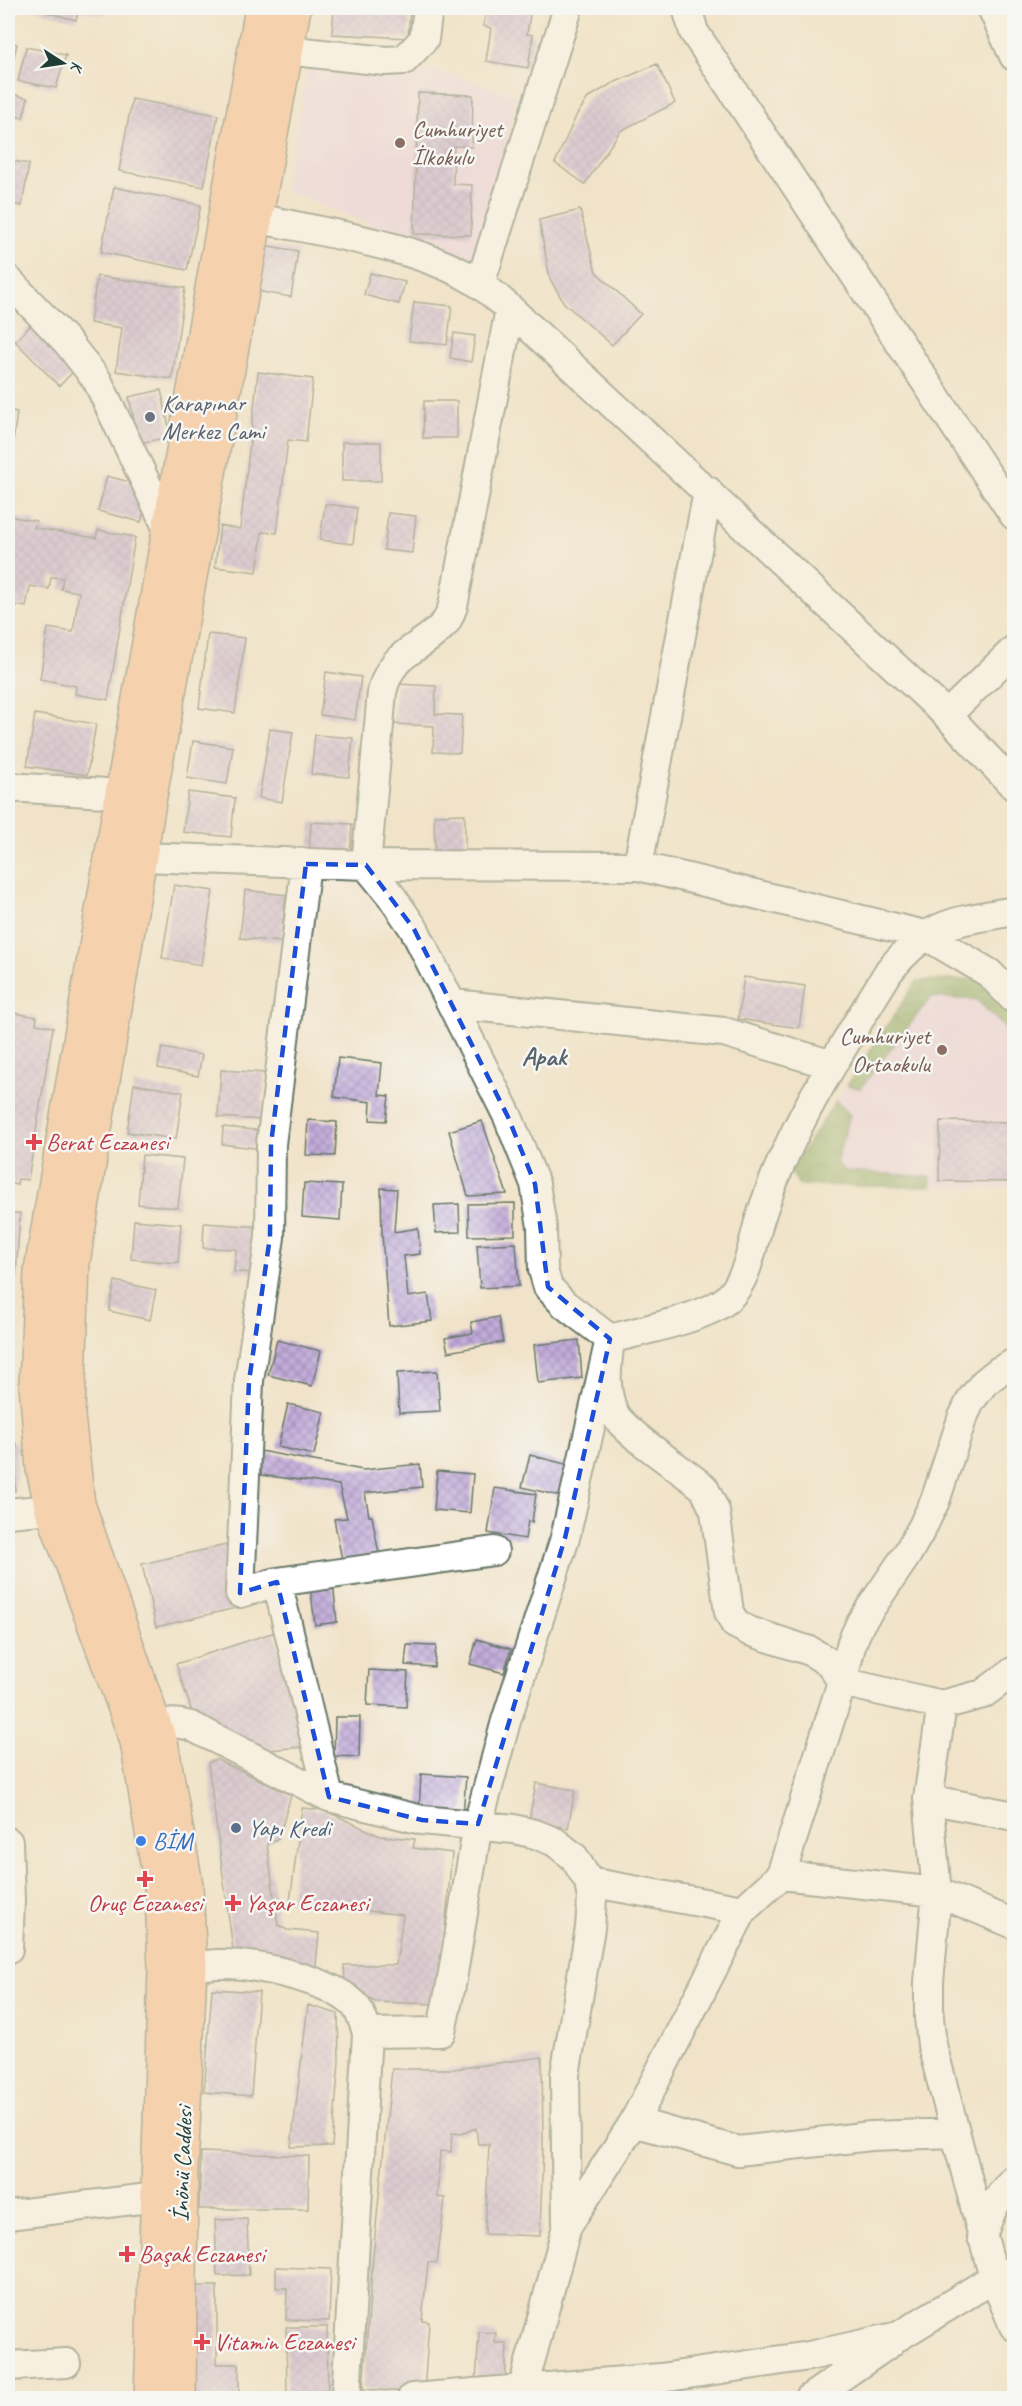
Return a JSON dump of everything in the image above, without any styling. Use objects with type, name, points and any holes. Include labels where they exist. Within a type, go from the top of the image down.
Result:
[{"type":"main road","points":[[136,795],[168,529],[261,8]]},
{"type":"main road","points":[[146,1733],[78,1504],[68,1416],[73,1262],[136,795],[256,218],[294,8]]},
{"type":"main road","points":[[126,856],[41,1270],[36,1384],[43,1469],[52,1509],[146,1733],[162,1747],[186,1885],[178,1968]]},
{"type":"main road","name":"İnönü Caddesi","points":[[151,2398],[157,2197],[178,1968]]},
{"type":"main road","name":"İnönü Caddesi","points":[[178,1968],[181,2172],[179,2398]]},
{"type":"street","points":[[286,50],[385,61],[404,60],[424,39],[428,8]]},
{"type":"street","points":[[480,284],[568,8]]},
{"type":"street","points":[[687,8],[694,32],[1014,515]]},
{"type":"street","points":[[992,8],[1014,56]]},
{"type":"street","points":[[256,218],[417,256],[447,267],[480,284],[708,491],[948,715],[1014,786]]},
{"type":"street","points":[[8,280],[68,343],[97,380],[168,529]]},
{"type":"street","points":[[510,309],[453,606],[445,623],[393,665],[385,679],[366,865],[414,929],[508,1117],[535,1184],[542,1227],[543,1270],[548,1287],[564,1304],[610,1340]]},
{"type":"street","points":[[638,866],[708,491]]},
{"type":"street","points":[[948,715],[1014,650]]},
{"type":"street","points":[[8,787],[136,795]]},
{"type":"street","points":[[126,856],[306,864],[638,866],[925,935],[990,973],[1014,999]]},
{"type":"street","points":[[306,864],[271,1144],[270,1237],[249,1381],[240,1593],[277,1582],[494,1551]]},
{"type":"street","points":[[610,1340],[709,1311],[726,1300],[739,1286],[792,1135],[888,971],[907,949],[925,935],[943,926],[1014,911]]},
{"type":"street","points":[[453,1004],[724,1032],[832,1065]]},
{"type":"street","points":[[610,1340],[605,1374],[608,1394],[615,1415],[631,1432],[704,1488],[711,1499],[715,1511],[729,1612],[735,1624],[810,1652],[830,1663],[842,1682],[942,1705],[983,1694],[1014,1671]]},
{"type":"street","points":[[367,2033],[441,2032],[478,1824],[506,1720],[565,1538],[610,1340]]},
{"type":"street","points":[[567,2226],[634,2122],[743,1910],[781,1875],[842,1682],[852,1642],[861,1622],[906,1556],[935,1501],[962,1419],[971,1400],[992,1377],[1014,1364]]},
{"type":"street","points":[[8,1513],[52,1509]]},
{"type":"street","points":[[277,1582],[329,1797]]},
{"type":"street","points":[[942,1705],[928,1798],[937,1892],[929,1982],[932,2045],[982,2237],[1004,2274],[1014,2326]]},
{"type":"street","points":[[146,1733],[174,1722],[191,1726],[329,1797],[422,1820],[514,1828],[535,1833],[555,1842],[574,1857],[589,1882],[592,1899],[590,1928],[565,2075],[567,2226],[537,2391]]},
{"type":"street","points":[[928,1798],[1014,1816]]},
{"type":"street","points":[[8,1842],[8,1949]]},
{"type":"street","points":[[781,1875],[937,1892],[1014,1924]]},
{"type":"street","points":[[589,1882],[743,1910]]},
{"type":"street","points":[[178,1968],[218,1964],[250,1966],[323,1985],[343,1995],[356,2006],[363,2020],[367,2033],[346,2398]]},
{"type":"street","points":[[634,2122],[738,2151],[872,2136],[955,2133]]},
{"type":"street","points":[[982,2237],[990,2212],[1004,2189],[1014,2179]]},
{"type":"street","points":[[8,2215],[157,2197]]},
{"type":"street","points":[[810,2398],[899,2336],[1004,2274]]},
{"type":"street","points":[[412,2398],[537,2391],[661,2378],[809,2356],[899,2336]]},
{"type":"street","points":[[8,2366],[66,2363]]},
{"type":"highlighted area","points":[[306,864],[366,865],[414,929],[508,1117],[535,1184],[548,1287],[610,1339],[565,1538],[478,1824],[422,1820],[329,1797],[277,1582],[240,1593],[249,1381],[270,1237],[271,1144]]},
{"type":"shaded area","name":"Cumhuriyet İlkokulu","points":[[309,65],[442,72],[517,96],[478,263],[464,265],[284,190]]},
{"type":"shaded area","name":"Cumhuriyet Ortaokulu","points":[[979,979],[1014,1015],[1014,1188],[799,1185],[790,1170],[917,981]]},
{"type":"green space","points":[[979,979],[1014,1015],[1014,1037],[977,1000],[931,997],[860,1089],[847,1085],[917,981]]},
{"type":"green space","points":[[836,1101],[850,1115],[836,1163],[845,1171],[931,1177],[931,1187],[799,1185],[790,1170]]},
{"type":"building","points":[[31,8],[105,8],[103,15],[79,10],[76,20]]},
{"type":"building","points":[[334,8],[410,8],[408,38],[332,34]]},
{"type":"building","points":[[487,8],[531,8],[527,34],[533,35],[528,68],[486,61],[491,28],[483,26]]},
{"type":"building","points":[[8,42],[17,44],[8,82]]},
{"type":"building","points":[[26,47],[66,55],[56,88],[18,81]]},
{"type":"building","points":[[657,64],[675,103],[620,131],[585,184],[555,163],[577,114],[588,98],[611,84]]},
{"type":"building","points":[[8,93],[28,98],[23,118],[8,114]]},
{"type":"building","points":[[418,93],[473,95],[472,147],[454,146],[453,184],[472,185],[471,235],[414,234]]},
{"type":"building","points":[[132,99],[218,115],[204,187],[119,171]]},
{"type":"building","points":[[8,160],[29,164],[22,206],[8,203]]},
{"type":"building","points":[[114,187],[201,205],[187,270],[101,252]]},
{"type":"building","points":[[580,210],[596,272],[641,314],[612,345],[564,303],[550,279],[539,220]]},
{"type":"building","points":[[263,245],[298,251],[291,297],[255,291]]},
{"type":"building","points":[[370,273],[405,282],[399,304],[364,295]]},
{"type":"building","points":[[97,276],[185,288],[172,379],[116,371],[122,328],[90,323]]},
{"type":"building","points":[[414,302],[452,306],[447,345],[409,341]]},
{"type":"building","points":[[31,325],[76,369],[59,386],[15,341]]},
{"type":"building","points":[[454,333],[475,336],[471,362],[450,358]]},
{"type":"building","points":[[258,372],[313,379],[306,442],[288,440],[277,533],[262,532],[257,572],[215,567],[220,526],[240,529]]},
{"type":"building","name":"Karapınar Merkez Cami","points":[[161,390],[171,437],[139,443],[129,397]]},
{"type":"building","points":[[424,401],[457,401],[457,438],[423,438]]},
{"type":"building","points":[[8,410],[17,412],[12,449],[8,448]]},
{"type":"building","points":[[342,442],[381,442],[381,481],[342,481]]},
{"type":"building","points":[[107,476],[137,484],[135,493],[148,497],[141,522],[98,511]]},
{"type":"building","points":[[325,504],[357,508],[353,544],[320,540]]},
{"type":"building","points":[[388,513],[416,516],[412,553],[384,550]]},
{"type":"building","points":[[8,516],[36,521],[34,528],[96,538],[98,530],[135,537],[108,700],[75,694],[76,686],[40,679],[48,628],[73,632],[79,592],[61,589],[63,578],[51,577],[49,589],[30,586],[26,607],[8,604]]},
{"type":"building","points":[[208,634],[245,638],[235,713],[199,708]]},
{"type":"building","points":[[326,672],[361,677],[355,720],[320,715]]},
{"type":"building","points":[[396,684],[436,686],[435,714],[462,715],[460,753],[433,752],[434,726],[393,724]]},
{"type":"building","points":[[35,714],[96,724],[87,775],[27,766]]},
{"type":"building","points":[[270,729],[293,732],[282,802],[259,798]]},
{"type":"building","points":[[315,735],[353,738],[349,777],[311,774]]},
{"type":"building","points":[[193,741],[233,747],[227,784],[187,778]]},
{"type":"building","points":[[188,792],[235,798],[231,837],[183,832]]},
{"type":"building","points":[[465,814],[465,854],[435,854],[434,815]]},
{"type":"building","points":[[311,822],[352,824],[350,858],[309,857]]},
{"type":"building","points":[[174,885],[213,891],[201,965],[162,958]]},
{"type":"building","points":[[245,890],[286,895],[281,942],[240,938]]},
{"type":"building","points":[[744,977],[805,986],[799,1028],[738,1019]]},
{"type":"building","points":[[15,1013],[37,1017],[36,1024],[53,1027],[28,1180],[18,1179],[17,1185],[8,1183],[8,1056]]},
{"type":"building","points":[[162,1048],[202,1055],[198,1076],[158,1068]]},
{"type":"building","points":[[338,1058],[382,1063],[379,1095],[389,1096],[386,1121],[370,1120],[371,1102],[334,1097]]},
{"type":"building","points":[[221,1070],[265,1073],[261,1120],[218,1117]]},
{"type":"building","points":[[134,1084],[183,1092],[176,1139],[127,1132]]},
{"type":"building","points":[[308,1120],[337,1122],[335,1156],[306,1155]]},
{"type":"building","points":[[482,1121],[507,1194],[468,1196],[449,1131]]},
{"type":"building","points":[[940,1121],[1014,1122],[1014,1182],[939,1181]]},
{"type":"building","points":[[223,1127],[266,1131],[264,1149],[222,1144]]},
{"type":"building","points":[[142,1155],[183,1159],[178,1208],[138,1204]]},
{"type":"building","points":[[304,1183],[342,1185],[340,1220],[302,1217]]},
{"type":"building","points":[[381,1188],[397,1189],[394,1232],[418,1228],[420,1254],[404,1256],[408,1297],[428,1294],[432,1321],[389,1326]]},
{"type":"building","points":[[515,1203],[515,1235],[469,1236],[468,1204]]},
{"type":"building","points":[[459,1204],[460,1232],[436,1233],[434,1205]]},
{"type":"building","points":[[8,1213],[20,1213],[16,1277],[8,1276]]},
{"type":"building","points":[[134,1220],[181,1224],[178,1263],[131,1259]]},
{"type":"building","points":[[204,1223],[262,1227],[259,1273],[234,1272],[236,1249],[203,1248]]},
{"type":"building","points":[[516,1243],[519,1286],[480,1288],[477,1245]]},
{"type":"building","points":[[115,1281],[156,1290],[150,1320],[109,1311]]},
{"type":"building","points":[[498,1317],[503,1342],[448,1352],[445,1338],[473,1333],[471,1322]]},
{"type":"building","points":[[277,1340],[321,1351],[312,1386],[268,1375]]},
{"type":"building","points":[[579,1340],[582,1378],[538,1383],[534,1345]]},
{"type":"building","points":[[437,1371],[440,1411],[399,1413],[397,1373]]},
{"type":"building","points":[[288,1404],[324,1412],[314,1455],[278,1447]]},
{"type":"building","points":[[8,1442],[17,1443],[15,1491],[8,1490]]},
{"type":"building","points":[[260,1451],[363,1470],[420,1464],[422,1487],[365,1493],[379,1554],[342,1560],[334,1519],[347,1518],[339,1485],[261,1475]]},
{"type":"building","points":[[530,1455],[573,1466],[565,1497],[522,1487]]},
{"type":"building","points":[[437,1471],[473,1474],[470,1513],[434,1510]]},
{"type":"building","points":[[495,1488],[536,1494],[532,1522],[528,1521],[525,1539],[488,1533]]},
{"type":"building","points":[[226,1545],[240,1607],[156,1627],[142,1564]]},
{"type":"building","points":[[333,1581],[337,1622],[315,1625],[310,1584]]},
{"type":"building","points":[[275,1632],[302,1747],[257,1751],[192,1712],[176,1664]]},
{"type":"building","points":[[477,1639],[511,1649],[504,1673],[470,1664]]},
{"type":"building","points":[[407,1645],[436,1646],[434,1667],[405,1665]]},
{"type":"building","points":[[369,1670],[408,1672],[406,1707],[367,1705]]},
{"type":"building","points":[[335,1717],[360,1717],[359,1757],[334,1756]]},
{"type":"building","points":[[216,1759],[291,1795],[279,1838],[267,1844],[278,1925],[287,1930],[319,1933],[315,1976],[279,1967],[233,1950],[208,1763]]},
{"type":"building","points":[[421,1774],[466,1777],[463,1814],[419,1811]]},
{"type":"building","points":[[536,1783],[575,1790],[568,1828],[529,1821]]},
{"type":"building","points":[[302,1808],[324,1810],[380,1836],[415,1839],[413,1848],[452,1853],[438,2004],[375,2002],[345,1983],[344,1965],[396,1965],[403,1915],[290,1902]]},
{"type":"building","points":[[212,1989],[259,1992],[251,2096],[204,2092]]},
{"type":"building","points":[[308,2005],[338,2014],[339,2061],[332,2146],[291,2147]]},
{"type":"building","points":[[542,2057],[543,2146],[540,2236],[485,2234],[489,2144],[478,2144],[476,2128],[461,2134],[452,2133],[451,2152],[440,2151],[437,2197],[445,2198],[437,2263],[428,2262],[422,2321],[429,2322],[424,2393],[363,2389],[373,2256],[392,2069],[454,2069]]},
{"type":"building","points":[[201,2152],[309,2156],[308,2209],[199,2209]]},
{"type":"building","points":[[247,2219],[249,2275],[217,2276],[215,2220]]},
{"type":"building","points":[[276,2267],[331,2269],[329,2321],[286,2320],[287,2288],[276,2288]]},
{"type":"building","points":[[191,2286],[217,2286],[217,2364],[239,2364],[239,2398],[190,2398]]},
{"type":"building","points":[[286,2327],[327,2327],[328,2398],[287,2398]]},
{"type":"building","points":[[479,2332],[496,2333],[495,2343],[507,2343],[505,2383],[476,2382]]},
{"type":"place","name":"Cumhuriyet İlkokulu","points":[[400,143]]},
{"type":"place","name":"Karapınar Merkez Cami","points":[[150,417]]},
{"type":"place","name":"Cumhuriyet Ortaokulu","points":[[942,1050]]},
{"type":"place","name":"Berat Eczanesi","points":[[34,1142]]},
{"type":"place","name":"Yapı Kredi","points":[[236,1828]]},
{"type":"place","name":"BİM","points":[[141,1841]]},
{"type":"place","name":"Oruç Eczanesi","points":[[145,1879]]},
{"type":"place","name":"Yaşar Eczanesi","points":[[233,1903]]},
{"type":"place","name":"Başak Eczanesi","points":[[127,2254]]},
{"type":"place","name":"Vitamin Eczanesi","points":[[202,2342]]},
{"type":"district","name":"Apak","points":[[544,1056]]}]
